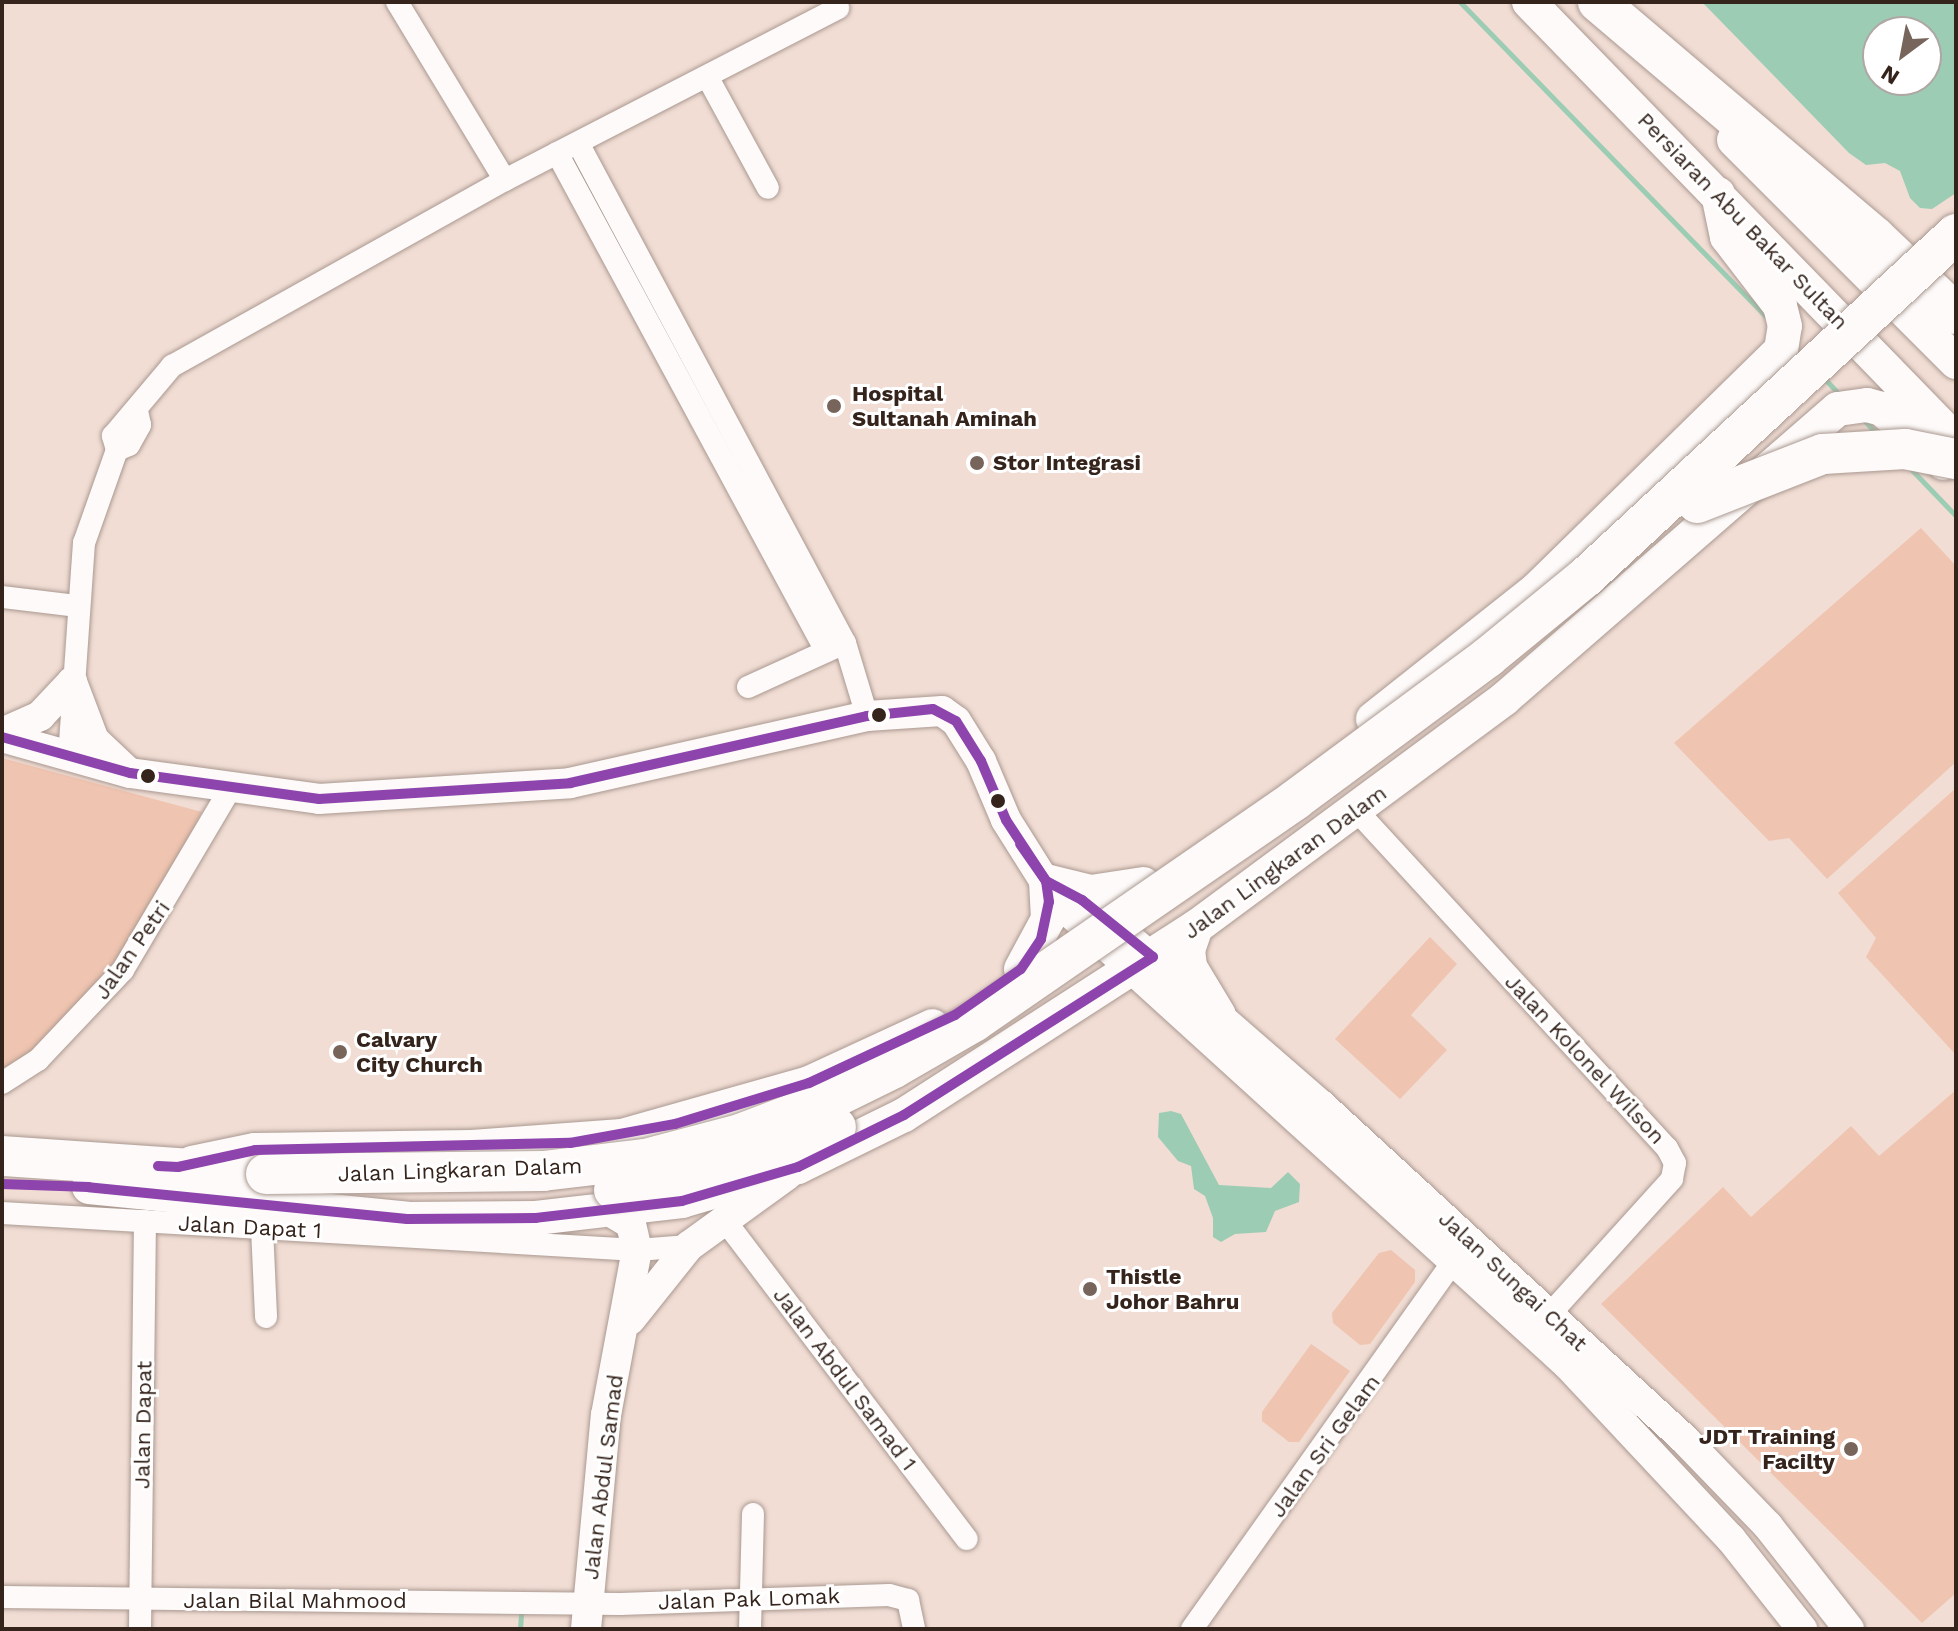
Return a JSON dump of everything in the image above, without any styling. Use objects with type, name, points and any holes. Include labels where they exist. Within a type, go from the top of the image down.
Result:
[{"type":"highway","points":[[1596,2],[1875,237],[1952,310]]},
{"type":"highway","points":[[1690,495],[1956,234]]},
{"type":"highway","points":[[1690,495],[1956,266]]},
{"type":"highway","points":[[1690,495],[1823,454],[1905,449],[1956,459]]},
{"type":"highway","name":"Jalan Lingkaran Dalam","points":[[2,1184],[265,1198],[543,1171],[645,1159],[740,1134],[829,1100],[975,1021],[1295,800],[1488,657],[1690,495]]},
{"type":"highway","name":"Jalan Lingkaran Dalam","points":[[2,1156],[178,1167],[265,1198]]},
{"type":"main road","name":"Persiaran Abu Bakar Sultan","points":[[1529,2],[1956,441]]},
{"type":"main road","points":[[1596,2],[1956,362]]},
{"type":"main road","name":"Jalan Lingkaran Dalam","points":[[178,1167],[255,1150],[570,1143],[675,1124],[850,1067],[955,1015],[1329,754],[1536,590],[1783,338],[1770,286],[1727,237],[1718,194]]},
{"type":"main road","name":"Jalan Lingkaran Dalam","points":[[89,1187],[407,1219],[536,1218],[682,1201],[798,1167],[904,1115],[1196,927],[1356,810],[1557,655],[1852,407],[1898,418],[1956,474]]},
{"type":"main road","points":[[1536,590],[1567,610],[1567,638],[1557,655]]},
{"type":"main road","points":[[2,735],[40,716],[72,682],[94,740],[130,773]]},
{"type":"main road","points":[[2,735],[130,773],[319,799],[570,783],[867,716],[924,709],[950,715],[981,761],[1006,820],[1046,881],[1143,963]]},
{"type":"main road","points":[[1046,881],[1091,892],[1143,884]]},
{"type":"main road","points":[[1021,969],[1048,919],[1046,881]]},
{"type":"main road","points":[[1196,927],[1188,950],[1190,967],[1219,1015]]},
{"type":"main road","name":"Jalan Sungai Chat","points":[[1143,963],[1219,1015],[1686,1441],[1768,1526],[1849,1629]]},
{"type":"main road","name":"Jalan Sungai Chat","points":[[1143,963],[1621,1419],[1731,1539],[1802,1629]]},
{"type":"main road","name":"Jalan Abdul Samad","points":[[626,1326],[689,1246],[723,1218],[798,1167]]},
{"type":"main road","points":[[609,1211],[631,1224],[637,1250]]},
{"type":"main road","name":"Jalan Abdul Samad","points":[[587,1616],[606,1415],[626,1326],[637,1250]]},
{"type":"street","points":[[397,2],[505,180]]},
{"type":"street","points":[[62,755],[76,708],[72,682],[84,543],[117,450],[129,445],[140,425],[137,411],[172,366],[505,180],[708,78],[838,8]]},
{"type":"street","points":[[708,78],[768,188]]},
{"type":"street","points":[[578,143],[836,647]]},
{"type":"street","points":[[557,153],[836,647],[859,680],[867,716]]},
{"type":"street","points":[[2,597],[77,606]]},
{"type":"street","points":[[748,687],[836,647]]},
{"type":"street","name":"Jalan Petri","points":[[2,1083],[38,1060],[123,970],[180,880],[230,789]]},
{"type":"street","name":"Jalan Kolonel Wilson","points":[[1356,810],[1667,1148],[1675,1163],[1672,1179],[1549,1315]]},
{"type":"street","points":[[265,1198],[266,1317]]},
{"type":"street","name":"Jalan Dapat 1","points":[[2,1213],[145,1221],[265,1198],[637,1250],[689,1246]]},
{"type":"street","name":"Jalan Abdul Samad 1","points":[[723,1218],[967,1539]]},
{"type":"street","name":"Jalan Dapat","points":[[140,1629],[145,1221]]},
{"type":"street","name":"Jalan Sri Gelam","points":[[1192,1629],[1454,1261]]},
{"type":"street","points":[[750,1629],[753,1514]]},
{"type":"street","name":"Jalan Pak Lomak","points":[[587,1616],[751,1598],[889,1595],[908,1600],[914,1629]]},
{"type":"street","name":"Jalan Bilal Mahmood","points":[[2,1597],[140,1599],[587,1616]]},
{"type":"shaded area","points":[[1702,2],[1956,2],[1956,193],[1932,209],[1920,208],[1910,198],[1900,171],[1885,163],[1866,165],[1849,153]]},
{"type":"shaded area","points":[[1921,528],[1956,566],[1956,762],[1827,879],[1789,838],[1769,841],[1674,743]]},
{"type":"shaded area","points":[[2,758],[202,812],[141,931],[38,1050],[2,1072]]},
{"type":"shaded area","points":[[1956,788],[1956,1055],[1866,957],[1876,938],[1838,893]]},
{"type":"shaded area","points":[[1430,937],[1457,964],[1411,1015],[1447,1050],[1400,1099],[1335,1039]]},
{"type":"shaded area","name":"JDT Training Facilty","points":[[1956,1090],[1956,1593],[1922,1623],[1601,1304],[1723,1187],[1751,1217],[1851,1126],[1879,1156]]},
{"type":"shaded area","points":[[1171,1111],[1181,1114],[1219,1185],[1271,1188],[1288,1172],[1300,1184],[1299,1202],[1275,1211],[1266,1232],[1235,1234],[1221,1242],[1213,1237],[1213,1218],[1205,1196],[1194,1189],[1191,1166],[1178,1161],[1158,1137],[1159,1113]]},
{"type":"shaded area","points":[[1391,1250],[1415,1270],[1415,1282],[1370,1344],[1360,1345],[1333,1323],[1332,1313],[1379,1253]]},
{"type":"shaded area","points":[[1311,1344],[1350,1371],[1299,1442],[1289,1442],[1262,1421],[1262,1412]]},
{"type":"waterway","points":[[1460,2],[1768,319]]},
{"type":"waterway","points":[[1824,378],[1839,394]]},
{"type":"waterway","points":[[1863,419],[1878,435]]},
{"type":"waterway","points":[[1910,468],[1956,516]]},
{"type":"waterway","points":[[520,1629],[521,1613]]},
{"type":"transit line","points":[[2,737],[130,773],[319,799],[570,783],[867,716],[933,709],[956,721],[981,761],[1006,820],[1046,881],[1082,900],[1153,957],[904,1115],[798,1167],[682,1201],[536,1218],[407,1219],[89,1187],[2,1184]]},
{"type":"transit line","points":[[158,1166],[178,1167],[255,1150],[570,1143],[675,1124],[809,1083],[955,1015],[1021,969],[1041,939],[1049,902],[1046,881],[1020,844]]},
{"type":"place","name":"Hospital Sultanah Aminah","points":[[834,406]]},
{"type":"place","name":"Stor Integrasi","points":[[977,463]]},
{"type":"place","name":"Calvary City Church","points":[[340,1052]]},
{"type":"place","name":"Thistle Johor Bahru","points":[[1090,1289]]},
{"type":"place","name":"JDT Training Facilty","points":[[1851,1449]]}]
